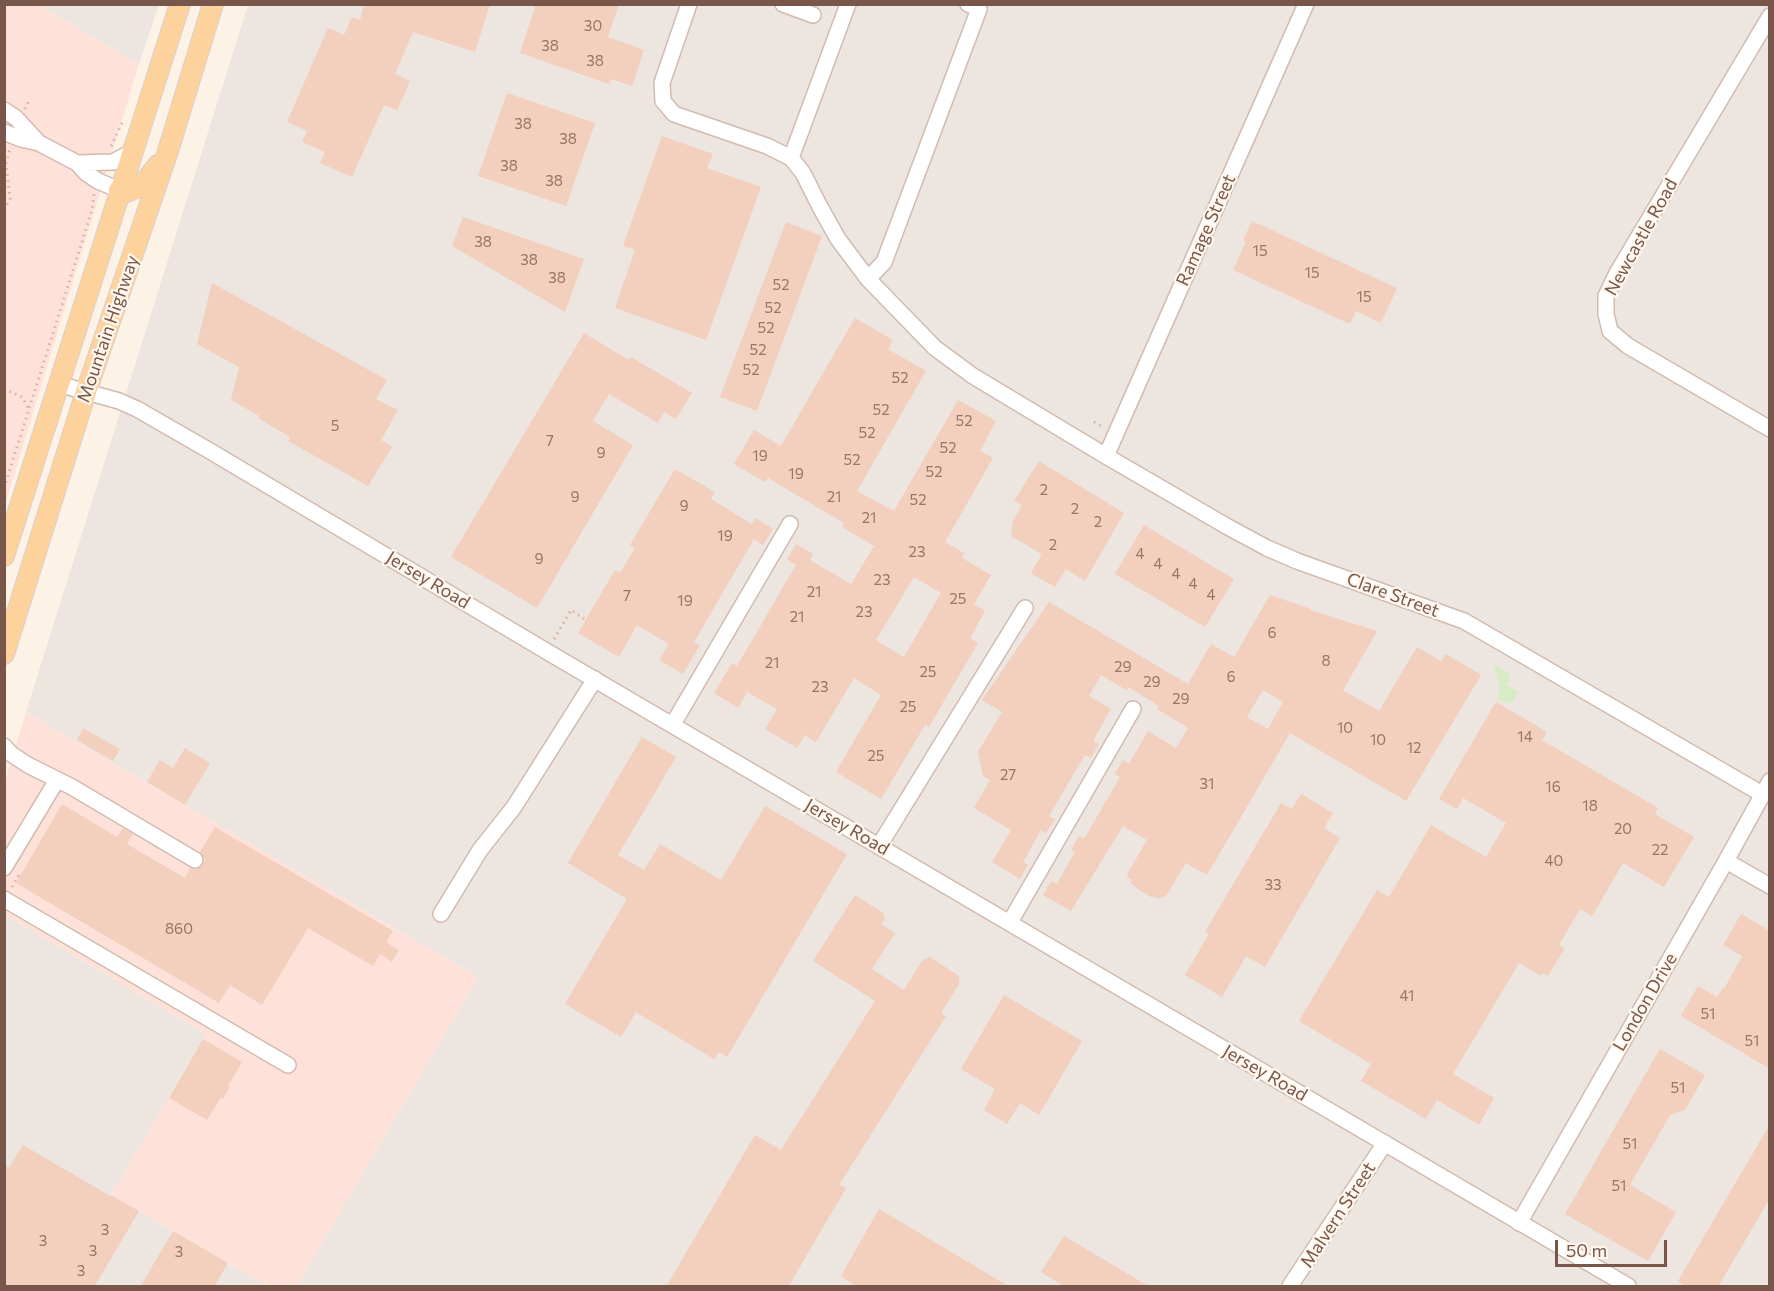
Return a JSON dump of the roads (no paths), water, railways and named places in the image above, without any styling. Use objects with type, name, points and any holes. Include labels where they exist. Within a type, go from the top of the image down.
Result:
[{"type":"main road","name":"Mountain Highway","points":[[4,556],[180,4]]},
{"type":"main road","name":"Mountain Highway","points":[[4,654],[86,392],[168,151],[213,4]]},
{"type":"main road","points":[[119,190],[127,192],[141,186],[168,151]]},
{"type":"street","points":[[689,4],[662,83],[663,101],[674,114],[767,146],[791,158],[848,4]]},
{"type":"street","points":[[783,4],[813,15]]},
{"type":"street","points":[[868,279],[884,262],[980,9],[968,4]]},
{"type":"street","name":"Ramage Street","points":[[1106,456],[1306,4]]},
{"type":"street","name":"Newcastle Road","points":[[1770,16],[1623,263],[1606,296],[1606,314],[1610,331],[1628,346],[1770,429]]},
{"type":"street","points":[[4,110],[39,143]]},
{"type":"street","points":[[9,136],[39,143],[77,163],[98,181],[119,190]]},
{"type":"street","points":[[77,163],[104,163],[120,159],[132,152]]},
{"type":"street","name":"Clare Street","points":[[791,158],[803,173],[838,239],[868,279],[936,348],[973,376],[1018,405],[1267,548],[1464,621],[1766,788]]},
{"type":"street","name":"Jersey Road","points":[[58,384],[119,401],[210,451],[1628,1287]]},
{"type":"street","points":[[673,724],[790,524]]},
{"type":"street","points":[[879,846],[1025,608]]},
{"type":"street","points":[[441,914],[480,850],[514,807],[595,679]]},
{"type":"street","points":[[1010,922],[1133,709]]},
{"type":"street","points":[[4,746],[11,754],[193,858]]},
{"type":"street","points":[[4,868],[52,777]]},
{"type":"street","name":"London Drive","points":[[1519,1223],[1766,788]]},
{"type":"street","points":[[1726,861],[1770,886]]},
{"type":"street","points":[[4,899],[288,1065]]},
{"type":"street","name":"Malvern Street","points":[[1290,1287],[1385,1143]]}]
